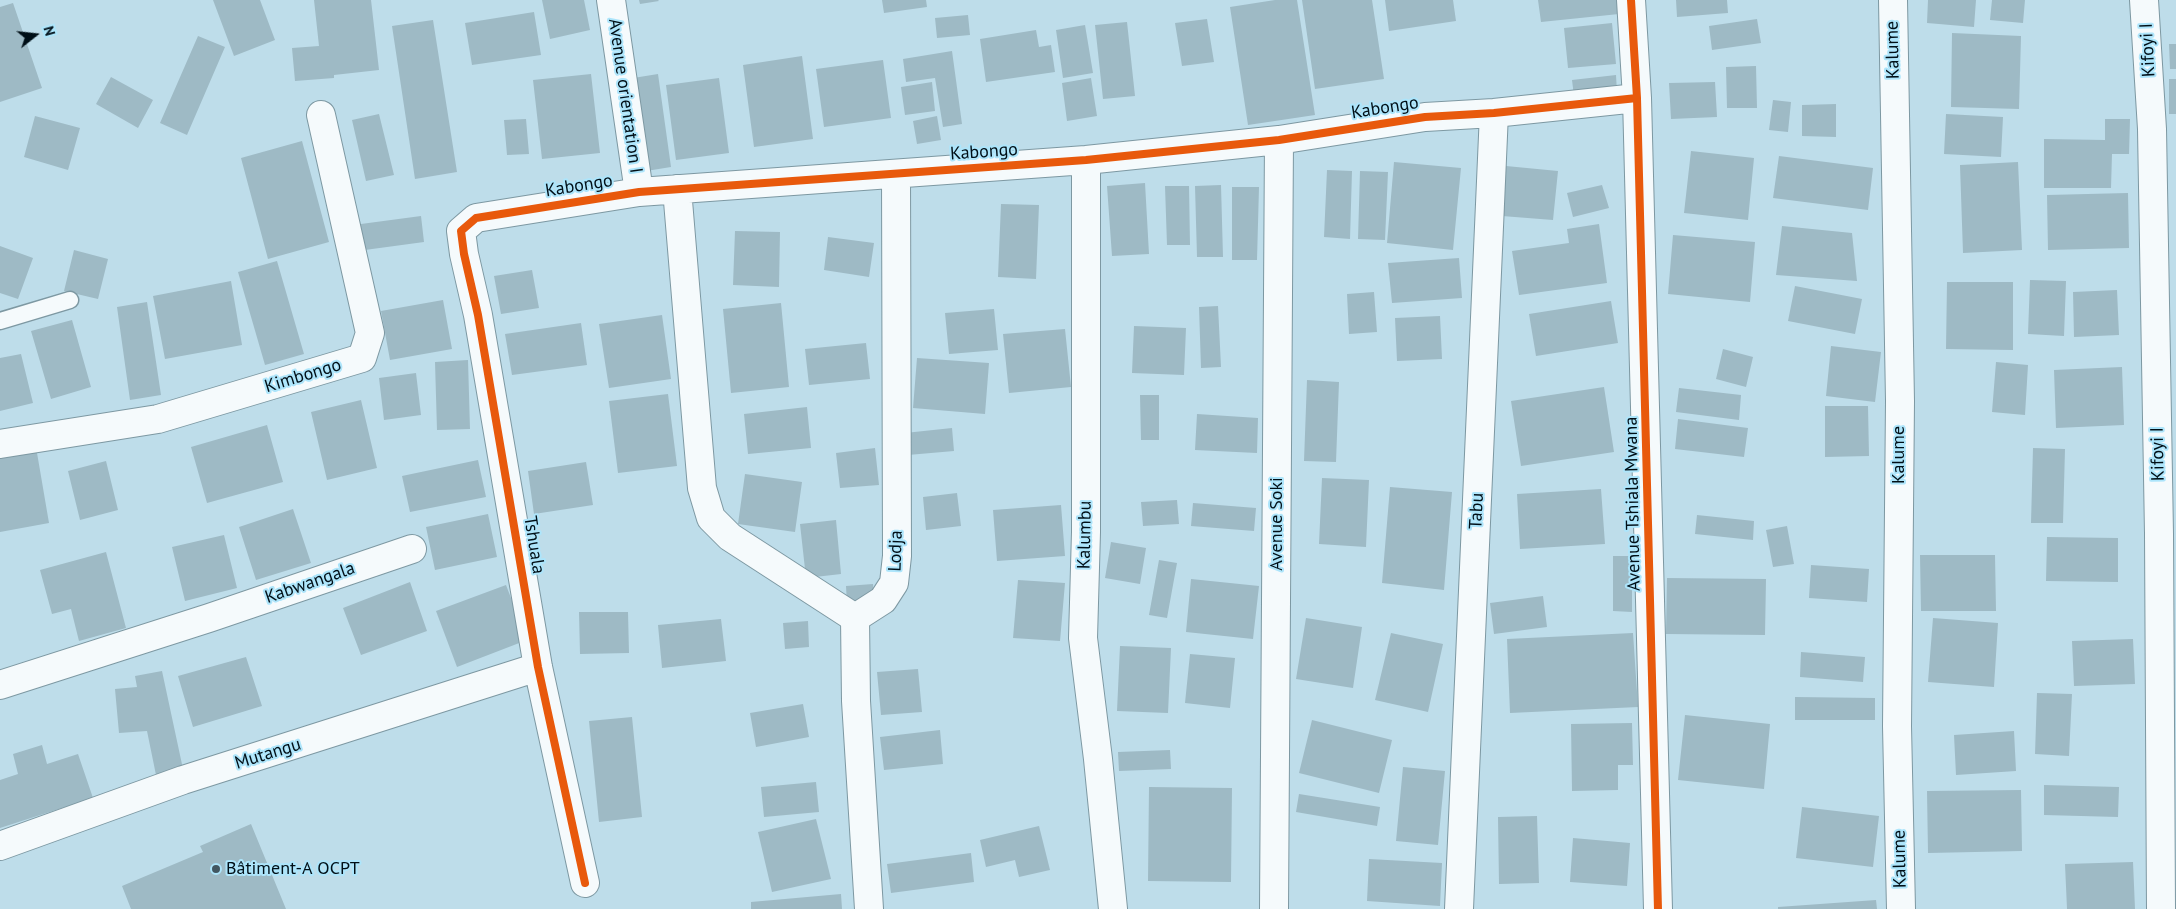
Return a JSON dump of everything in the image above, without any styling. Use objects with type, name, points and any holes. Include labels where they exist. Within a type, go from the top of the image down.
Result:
[{"type":"street","name":"Avenue orientation I","points":[[611,0],[639,192]]},
{"type":"street","name":"Avenue Tshiala Mwana","points":[[1631,0],[1637,98],[1658,909]]},
{"type":"street","name":"Kalume","points":[[1892,0],[1900,401],[1897,726],[1901,909]]},
{"type":"street","name":"Kifoyi I","points":[[2144,0],[2152,129],[2160,534],[2161,909]]},
{"type":"street","name":"Kabongo","points":[[476,218],[639,192],[1086,160],[1280,140],[1425,117],[1494,113],[1637,98]]},
{"type":"street","name":"Tabu","points":[[1459,909],[1494,113]]},
{"type":"street","name":"Kimbongo","points":[[0,444],[158,420],[362,358],[370,333],[321,115]]},
{"type":"street","name":"Avenue Soki","points":[[1274,909],[1280,140]]},
{"type":"street","name":"Kalumbu","points":[[1086,160],[1086,532],[1083,638],[1114,909]]},
{"type":"street","name":"Lodja","points":[[855,618],[883,600],[894,583],[897,556],[896,174]]},
{"type":"street","points":[[677,189],[702,488],[710,518],[730,537],[855,618],[856,701],[869,909]]},
{"type":"street","name":"Tshuala","points":[[476,218],[461,231],[464,254],[478,315],[538,667],[585,882]]},
{"type":"street","name":"Kabwangala","points":[[0,685],[209,618],[412,549]]},
{"type":"street","name":"Mutangu","points":[[0,846],[183,780],[538,667]]},
{"type":"lane","points":[[0,321],[70,300]]},
{"type":"building","points":[[213,0],[260,0],[275,40],[234,56]]},
{"type":"building","points":[[314,0],[371,0],[379,70],[334,75],[334,78],[295,81],[292,48],[319,46]]},
{"type":"building","points":[[542,0],[584,0],[590,30],[550,39]]},
{"type":"building","points":[[639,0],[658,0],[659,1],[640,4]]},
{"type":"building","points":[[882,0],[926,0],[927,7],[884,13]]},
{"type":"building","points":[[1275,0],[1297,0],[1315,115],[1248,125],[1230,7]]},
{"type":"building","points":[[1302,0],[1372,0],[1384,79],[1315,89]]},
{"type":"building","points":[[1385,0],[1453,0],[1456,21],[1389,31]]},
{"type":"building","points":[[1538,0],[1617,0],[1619,14],[1541,22]]},
{"type":"building","points":[[1676,0],[1727,0],[1728,13],[1677,17]]},
{"type":"building","points":[[1928,0],[1976,0],[1974,27],[1927,23]]},
{"type":"building","points":[[1992,0],[2025,0],[2023,23],[1990,20]]},
{"type":"building","points":[[13,3],[42,88],[0,102],[0,7]]},
{"type":"building","points":[[534,12],[541,55],[472,65],[465,23]]},
{"type":"building","points":[[968,15],[970,35],[937,38],[935,18]]},
{"type":"building","points":[[1207,19],[1214,62],[1182,66],[1175,23]]},
{"type":"building","points":[[1757,19],[1761,43],[1712,50],[1709,26]]},
{"type":"building","points":[[433,20],[457,172],[415,179],[392,26]]},
{"type":"building","points":[[1127,22],[1135,96],[1103,99],[1095,25]]},
{"type":"building","points":[[1612,23],[1616,64],[1568,68],[1564,28]]},
{"type":"building","points":[[1085,25],[1093,73],[1063,78],[1056,30]]},
{"type":"building","points":[[1036,30],[1039,47],[1051,45],[1055,72],[986,82],[980,39]]},
{"type":"building","points":[[1952,33],[2021,36],[2019,109],[1951,107]]},
{"type":"building","points":[[198,36],[225,47],[187,135],[160,123]]},
{"type":"building","points":[[2169,44],[2176,44],[2176,69],[2170,69]]},
{"type":"building","points":[[952,51],[962,124],[943,127],[935,78],[906,82],[903,59]]},
{"type":"building","points":[[802,56],[813,139],[754,147],[743,65]]},
{"type":"building","points":[[883,60],[891,118],[824,127],[816,69]]},
{"type":"building","points":[[1756,66],[1757,108],[1727,108],[1726,67]]},
{"type":"building","points":[[591,74],[600,153],[542,159],[533,80]]},
{"type":"building","points":[[658,74],[671,167],[640,172],[627,79]]},
{"type":"building","points":[[1616,75],[1617,92],[1574,96],[1572,80]]},
{"type":"building","points":[[111,77],[153,100],[138,128],[96,104]]},
{"type":"building","points":[[719,78],[729,153],[676,160],[666,85]]},
{"type":"building","points":[[1091,78],[1097,116],[1067,121],[1062,83]]},
{"type":"building","points":[[2169,79],[2176,79],[2176,114],[2169,114]]},
{"type":"building","points":[[932,82],[935,111],[905,115],[901,87]]},
{"type":"building","points":[[1715,82],[1717,117],[1671,119],[1669,83]]},
{"type":"building","points":[[1773,100],[1791,102],[1788,132],[1769,130]]},
{"type":"building","points":[[1836,104],[1836,137],[1802,136],[1802,105]]},
{"type":"building","points":[[379,114],[394,175],[366,181],[352,120]]},
{"type":"building","points":[[1946,114],[2003,117],[2001,157],[1944,154]]},
{"type":"building","points":[[35,116],[80,128],[68,170],[24,157]]},
{"type":"building","points":[[937,116],[941,140],[917,144],[913,121]]},
{"type":"building","points":[[526,119],[529,154],[507,155],[504,120]]},
{"type":"building","points":[[2105,119],[2130,119],[2129,154],[2112,154],[2111,188],[2044,188],[2044,139],[2105,140]]},
{"type":"building","points":[[302,141],[329,242],[268,259],[241,158]]},
{"type":"building","points":[[1691,151],[1754,158],[1748,220],[1684,213]]},
{"type":"building","points":[[1779,156],[1873,168],[1868,210],[1773,198]]},
{"type":"building","points":[[1394,162],[1461,168],[1453,250],[1387,243]]},
{"type":"building","points":[[2018,162],[2022,250],[1963,253],[1960,165]]},
{"type":"building","points":[[1506,166],[1558,171],[1553,220],[1502,216]]},
{"type":"building","points":[[1327,170],[1352,171],[1350,239],[1324,237]]},
{"type":"building","points":[[1360,171],[1388,172],[1385,240],[1358,239]]},
{"type":"building","points":[[1145,183],[1149,254],[1112,256],[1107,186]]},
{"type":"building","points":[[1221,185],[1223,257],[1197,257],[1195,186]]},
{"type":"building","points":[[1602,185],[1609,208],[1573,217],[1567,193]]},
{"type":"building","points":[[1165,186],[1189,186],[1190,245],[1167,245]]},
{"type":"building","points":[[1232,187],[1259,187],[1257,260],[1232,260]]},
{"type":"building","points":[[2128,193],[2129,248],[2048,250],[2047,195]]},
{"type":"building","points":[[1001,204],[1039,205],[1036,279],[998,277]]},
{"type":"building","points":[[421,216],[424,242],[350,252],[346,226]]},
{"type":"building","points":[[1599,224],[1607,283],[1519,295],[1512,251],[1569,243],[1567,229]]},
{"type":"building","points":[[1782,226],[1852,233],[1857,281],[1776,275]]},
{"type":"building","points":[[735,231],[780,232],[779,287],[733,285]]},
{"type":"building","points":[[1673,235],[1755,242],[1750,302],[1668,294]]},
{"type":"building","points":[[828,237],[874,243],[869,277],[824,270]]},
{"type":"building","points":[[0,246],[33,258],[18,299],[0,293]]},
{"type":"building","points":[[74,250],[108,259],[98,299],[64,291]]},
{"type":"building","points":[[1459,258],[1462,298],[1392,303],[1388,263]]},
{"type":"building","points":[[277,261],[304,354],[265,365],[238,272]]},
{"type":"building","points":[[532,270],[539,308],[501,314],[494,276]]},
{"type":"building","points":[[2030,280],[2066,281],[2064,336],[2028,334]]},
{"type":"building","points":[[231,281],[242,345],[165,359],[153,296]]},
{"type":"building","points":[[1947,282],[2013,282],[2013,350],[1946,349]]},
{"type":"building","points":[[1795,286],[1862,299],[1855,334],[1788,321]]},
{"type":"building","points":[[2117,290],[2119,335],[2074,337],[2073,292]]},
{"type":"building","points":[[1374,292],[1377,332],[1349,334],[1347,294]]},
{"type":"building","points":[[443,300],[452,349],[390,360],[381,311]]},
{"type":"building","points":[[1611,301],[1618,343],[1536,356],[1529,314]]},
{"type":"building","points":[[147,302],[161,395],[130,400],[117,307]]},
{"type":"building","points":[[781,303],[789,387],[731,393],[723,309]]},
{"type":"building","points":[[1218,306],[1221,367],[1201,368],[1199,307]]},
{"type":"building","points":[[994,309],[998,350],[949,354],[945,313]]},
{"type":"building","points":[[662,315],[671,379],[609,388],[599,324]]},
{"type":"building","points":[[1440,316],[1442,359],[1397,361],[1395,318]]},
{"type":"building","points":[[72,320],[91,387],[51,399],[31,331]]},
{"type":"building","points":[[581,323],[587,365],[512,375],[505,334]]},
{"type":"building","points":[[1134,326],[1186,328],[1184,375],[1132,373]]},
{"type":"building","points":[[1065,329],[1071,387],[1009,393],[1003,334]]},
{"type":"building","points":[[866,343],[870,379],[809,385],[805,349]]},
{"type":"building","points":[[1831,346],[1881,352],[1875,402],[1826,396]]},
{"type":"building","points":[[1723,349],[1753,357],[1746,387],[1716,379]]},
{"type":"building","points":[[21,354],[33,403],[0,411],[0,358]]},
{"type":"building","points":[[917,358],[989,363],[985,414],[913,408]]},
{"type":"building","points":[[468,360],[470,429],[437,430],[435,362]]},
{"type":"building","points":[[1996,362],[2028,365],[2025,415],[1992,412]]},
{"type":"building","points":[[2122,367],[2124,425],[2056,428],[2054,370]]},
{"type":"building","points":[[416,373],[421,415],[384,420],[379,378]]},
{"type":"building","points":[[1307,380],[1339,382],[1336,462],[1304,461]]},
{"type":"building","points":[[1604,387],[1614,452],[1521,466],[1511,401]]},
{"type":"building","points":[[1679,388],[1741,395],[1739,420],[1676,412]]},
{"type":"building","points":[[668,394],[677,466],[618,473],[609,401]]},
{"type":"building","points":[[1140,395],[1159,395],[1159,440],[1141,440]]},
{"type":"building","points":[[361,400],[377,468],[327,480],[311,412]]},
{"type":"building","points":[[1825,406],[1868,406],[1869,456],[1825,457]]},
{"type":"building","points":[[807,407],[811,448],[748,454],[744,414]]},
{"type":"building","points":[[1197,414],[1258,418],[1257,453],[1195,450]]},
{"type":"building","points":[[1678,419],[1748,428],[1744,457],[1675,449]]},
{"type":"building","points":[[267,425],[283,482],[207,503],[191,447]]},
{"type":"building","points":[[952,428],[954,451],[908,455],[905,433]]},
{"type":"building","points":[[36,447],[49,523],[0,532],[0,453]]},
{"type":"building","points":[[875,448],[879,485],[840,488],[836,453]]},
{"type":"building","points":[[2033,448],[2065,449],[2063,523],[2031,523]]},
{"type":"building","points":[[478,460],[486,497],[410,512],[402,476]]},
{"type":"building","points":[[106,461],[118,510],[80,520],[68,471]]},
{"type":"building","points":[[586,462],[593,505],[534,514],[528,471]]},
{"type":"building","points":[[745,474],[802,482],[795,532],[738,524]]},
{"type":"building","points":[[1322,478],[1369,480],[1366,547],[1319,544]]},
{"type":"building","points":[[1390,487],[1452,492],[1444,590],[1382,583]]},
{"type":"building","points":[[1601,489],[1605,544],[1520,549],[1517,494]]},
{"type":"building","points":[[957,493],[961,526],[926,530],[923,497]]},
{"type":"building","points":[[1177,500],[1179,524],[1143,526],[1141,502]]},
{"type":"building","points":[[1193,503],[1256,508],[1254,531],[1191,526]]},
{"type":"building","points":[[1061,505],[1065,556],[997,561],[993,510]]},
{"type":"building","points":[[293,509],[311,563],[256,580],[239,527]]},
{"type":"building","points":[[488,514],[497,557],[435,570],[426,527]]},
{"type":"building","points":[[1697,515],[1754,521],[1753,540],[1695,534]]},
{"type":"building","points":[[836,520],[841,574],[806,578],[800,524]]},
{"type":"building","points":[[1787,526],[1794,564],[1773,567],[1766,530]]},
{"type":"building","points":[[224,535],[237,588],[185,601],[172,547]]},
{"type":"building","points":[[2047,537],[2118,538],[2118,582],[2046,581]]},
{"type":"building","points":[[1111,542],[1146,548],[1140,584],[1105,578]]},
{"type":"building","points":[[106,552],[126,628],[79,641],[71,609],[52,614],[40,570]]},
{"type":"building","points":[[1920,555],[1995,555],[1996,611],[1921,611]]},
{"type":"building","points":[[1613,556],[1632,556],[1632,612],[1613,611]]},
{"type":"building","points":[[1159,560],[1177,563],[1167,618],[1149,615]]},
{"type":"building","points":[[1811,565],[1869,569],[1867,602],[1809,598]]},
{"type":"building","points":[[1667,578],[1766,579],[1765,635],[1666,634]]},
{"type":"building","points":[[1191,579],[1259,586],[1253,639],[1186,632]]},
{"type":"building","points":[[1018,580],[1065,583],[1060,641],[1013,638]]},
{"type":"building","points":[[410,582],[427,631],[361,655],[343,608]]},
{"type":"building","points":[[873,584],[874,602],[847,604],[846,586]]},
{"type":"building","points":[[506,585],[527,640],[457,667],[436,611]]},
{"type":"building","points":[[1543,596],[1547,627],[1494,634],[1490,603]]},
{"type":"building","points":[[579,612],[628,612],[629,653],[580,654]]},
{"type":"building","points":[[1306,618],[1362,627],[1353,688],[1296,679]]},
{"type":"building","points":[[1933,618],[1998,623],[1994,687],[1928,682]]},
{"type":"building","points":[[721,619],[726,661],[662,668],[658,625]]},
{"type":"building","points":[[808,621],[809,647],[785,649],[783,623]]},
{"type":"building","points":[[1391,633],[1443,644],[1428,712],[1375,700]]},
{"type":"building","points":[[1633,633],[1638,707],[1510,713],[1507,639]]},
{"type":"building","points":[[2133,639],[2135,684],[2074,686],[2072,641]]},
{"type":"building","points":[[1120,646],[1171,648],[1168,713],[1117,711]]},
{"type":"building","points":[[1801,652],[1865,657],[1863,682],[1800,677]]},
{"type":"building","points":[[1190,654],[1235,658],[1230,708],[1185,703]]},
{"type":"building","points":[[246,657],[262,706],[193,727],[178,676]]},
{"type":"building","points":[[918,669],[922,712],[881,715],[877,672]]},
{"type":"building","points":[[162,671],[183,769],[156,775],[147,731],[119,733],[115,689],[137,687],[135,676]]},
{"type":"building","points":[[2037,693],[2072,694],[2069,756],[2035,754]]},
{"type":"building","points":[[1795,697],[1875,698],[1875,720],[1795,720]]},
{"type":"building","points":[[803,704],[809,737],[756,747],[750,713]]},
{"type":"building","points":[[1685,715],[1770,724],[1764,789],[1678,780]]},
{"type":"building","points":[[632,717],[642,817],[599,822],[589,721]]},
{"type":"building","points":[[1312,720],[1392,740],[1379,793],[1299,773]]},
{"type":"building","points":[[1632,723],[1633,765],[1618,765],[1618,790],[1572,791],[1571,724]]},
{"type":"building","points":[[940,730],[943,764],[884,770],[880,737]]},
{"type":"building","points":[[2014,731],[2016,771],[1956,775],[1954,735]]},
{"type":"building","points":[[42,745],[47,764],[78,754],[93,798],[0,828],[0,780],[18,774],[13,754]]},
{"type":"building","points":[[1170,750],[1171,769],[1119,771],[1118,752]]},
{"type":"building","points":[[1403,767],[1445,771],[1438,845],[1396,841]]},
{"type":"building","points":[[816,782],[819,812],[764,817],[761,787]]},
{"type":"building","points":[[2044,785],[2119,787],[2118,817],[2044,815]]},
{"type":"building","points":[[1149,787],[1232,788],[1231,882],[1148,881]]},
{"type":"building","points":[[2021,790],[2022,851],[1928,853],[1927,791]]},
{"type":"building","points":[[1299,794],[1380,807],[1377,826],[1296,812]]},
{"type":"building","points":[[1802,807],[1879,816],[1873,867],[1796,858]]},
{"type":"building","points":[[1537,816],[1539,883],[1499,884],[1498,817]]},
{"type":"building","points":[[816,819],[831,879],[772,892],[758,832]]},
{"type":"building","name":"Bâtiment-A OCPT","points":[[251,824],[286,909],[131,909],[122,886],[203,852],[200,846]]},
{"type":"building","points":[[1039,826],[1050,870],[1019,877],[1015,860],[986,867],[980,840]]},
{"type":"building","points":[[1573,838],[1630,843],[1627,886],[1570,882]]},
{"type":"building","points":[[971,853],[974,882],[891,893],[887,864]]},
{"type":"building","points":[[1369,859],[1442,863],[1440,906],[1367,901]]},
{"type":"building","points":[[2133,862],[2135,909],[2067,909],[2065,864]]},
{"type":"building","points":[[841,894],[842,909],[751,909],[751,902]]},
{"type":"building","points":[[1876,900],[1877,909],[1778,909],[1778,907]]},
{"type":"cycle path","points":[[1631,0],[1637,98],[1658,909]]},
{"type":"cycle path","points":[[585,883],[538,667],[478,315],[464,254],[461,231],[476,218],[639,192],[1086,160],[1279,140],[1425,117],[1494,113],[1637,98]]},
{"type":"place","name":"Bâtiment-A OCPT","points":[[216,869]]}]
